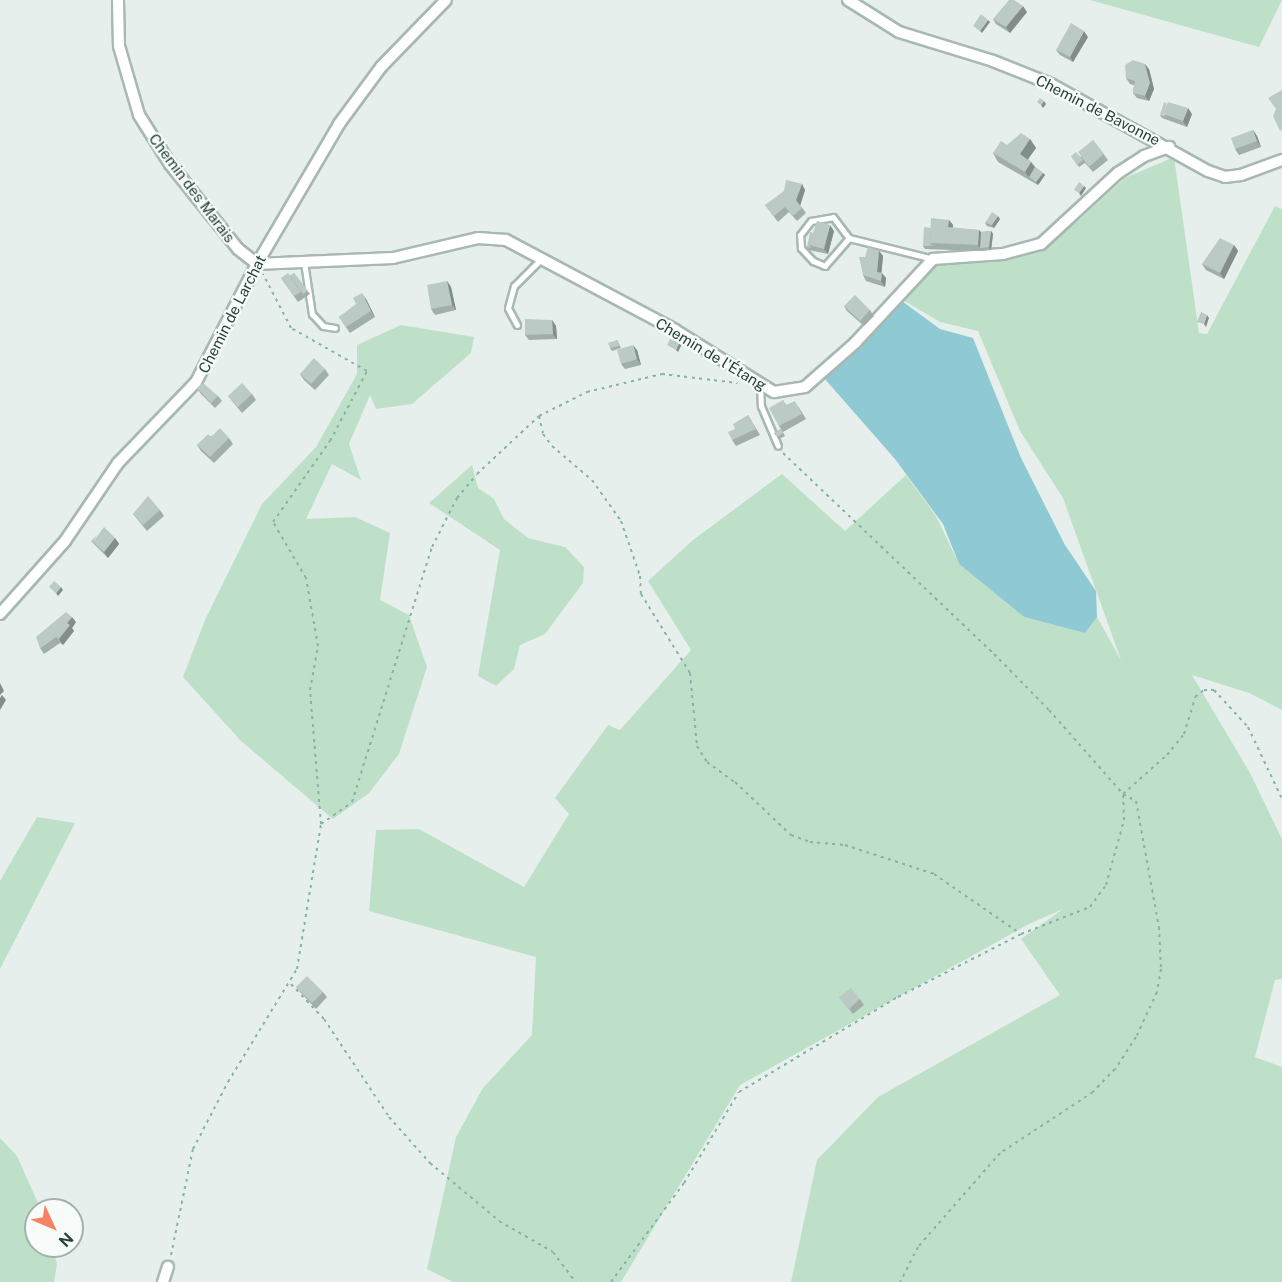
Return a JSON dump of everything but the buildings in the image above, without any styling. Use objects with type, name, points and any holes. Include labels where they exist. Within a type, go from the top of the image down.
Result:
[{"type":"street","name":"Chemin des Marais","points":[[118,0],[119,46],[139,115],[177,172],[238,249],[257,264]]},
{"type":"street","name":"Chemin de Larchat","points":[[0,614],[65,541],[118,463],[196,382],[257,264],[339,124],[381,68],[446,0]]},
{"type":"street","name":"Chemin de Bavonne","points":[[848,0],[899,32],[993,61],[1051,84],[1169,147],[1205,170],[1225,177],[1282,160]]},
{"type":"street","points":[[933,259],[1002,254],[1041,244],[1118,173],[1144,156],[1169,147]]},
{"type":"street","name":"Chemin de l'Étang","points":[[257,264],[393,258],[478,238],[506,240],[675,330],[774,392],[805,387],[855,343],[933,259]]},
{"type":"street","points":[[163,1282],[168,1267]]},
{"type":"lane","points":[[849,238],[837,256],[825,266],[813,261],[801,248],[800,235],[811,220],[823,216],[833,217],[849,238],[933,259]]},
{"type":"lane","points":[[517,325],[508,308],[514,286],[541,260]]},
{"type":"lane","points":[[304,261],[312,314],[324,326],[335,328]]},
{"type":"lane","points":[[760,382],[760,406],[778,446]]},
{"type":"path","points":[[168,1267],[193,1149],[234,1073],[291,984],[297,969],[321,824],[310,690],[318,646],[306,578],[273,522],[330,441],[367,371],[291,328],[257,264]]},
{"type":"path","points":[[321,824],[352,802],[432,547],[457,498],[539,416],[564,401],[639,377],[688,375],[740,384]]},
{"type":"path","points":[[539,416],[543,434],[552,446],[607,499],[628,538],[640,576],[641,594],[678,649],[690,673],[697,746],[707,762],[735,782],[791,835],[810,842],[845,845],[934,874],[1021,934]]},
{"type":"path","points":[[778,446],[786,459],[1049,710],[1122,794],[1136,801],[1159,927],[1161,969],[1157,992],[1136,1037],[1115,1069],[1093,1092],[1000,1153],[918,1247],[900,1282]]},
{"type":"path","points":[[1122,794],[1167,755],[1184,734],[1195,697],[1204,690],[1214,690],[1228,703],[1257,739],[1282,799]]},
{"type":"path","points":[[611,1282],[684,1183],[739,1092],[898,997],[1021,934],[1089,907],[1106,885],[1124,820],[1122,794]]},
{"type":"path","points":[[291,984],[324,1019],[389,1117],[430,1163],[499,1221],[553,1252],[576,1282]]},
{"type":"green space","points":[[1090,0],[1282,0],[1259,47]]},
{"type":"green space","points":[[1174,157],[1199,333],[1207,334],[1275,206],[1282,209],[1282,710],[1249,693],[1192,675],[1250,773],[1282,839],[1282,979],[1275,980],[1255,1057],[1282,1067],[1282,1282],[791,1282],[817,1160],[878,1097],[1060,995],[1021,939],[1063,909],[1029,924],[740,1085],[621,1282],[453,1282],[427,1269],[456,1137],[483,1088],[532,1035],[536,957],[369,911],[376,830],[419,829],[524,887],[569,814],[555,798],[608,725],[620,730],[691,650],[648,581],[693,540],[782,474],[845,531],[906,475],[936,516],[959,564],[1024,617],[1085,633],[1097,617],[1121,660],[1063,498],[1020,431],[978,331],[940,322],[903,300],[934,266],[1033,253],[1078,221],[1125,178]]},
{"type":"green space","points":[[401,325],[474,337],[471,353],[412,404],[376,409],[370,395],[349,444],[361,480],[332,464],[306,519],[355,517],[390,533],[380,600],[409,615],[427,667],[399,754],[369,793],[333,819],[241,741],[183,677],[205,620],[262,504],[316,447],[357,374],[357,345]]},
{"type":"green space","points":[[472,465],[478,488],[494,499],[504,519],[528,538],[565,547],[584,567],[583,583],[545,634],[520,645],[514,669],[496,686],[478,676],[500,550],[429,503]]},
{"type":"green space","points":[[37,817],[75,823],[0,969],[0,881]]},
{"type":"green space","points":[[0,1138],[17,1156],[36,1198],[24,1198],[24,1258],[55,1258],[57,1264],[54,1282],[0,1282]]},
{"type":"water","points":[[899,299],[940,329],[973,338],[1021,458],[1065,545],[1096,591],[1097,617],[1085,633],[1024,617],[959,564],[943,524],[895,459],[824,378]]}]
